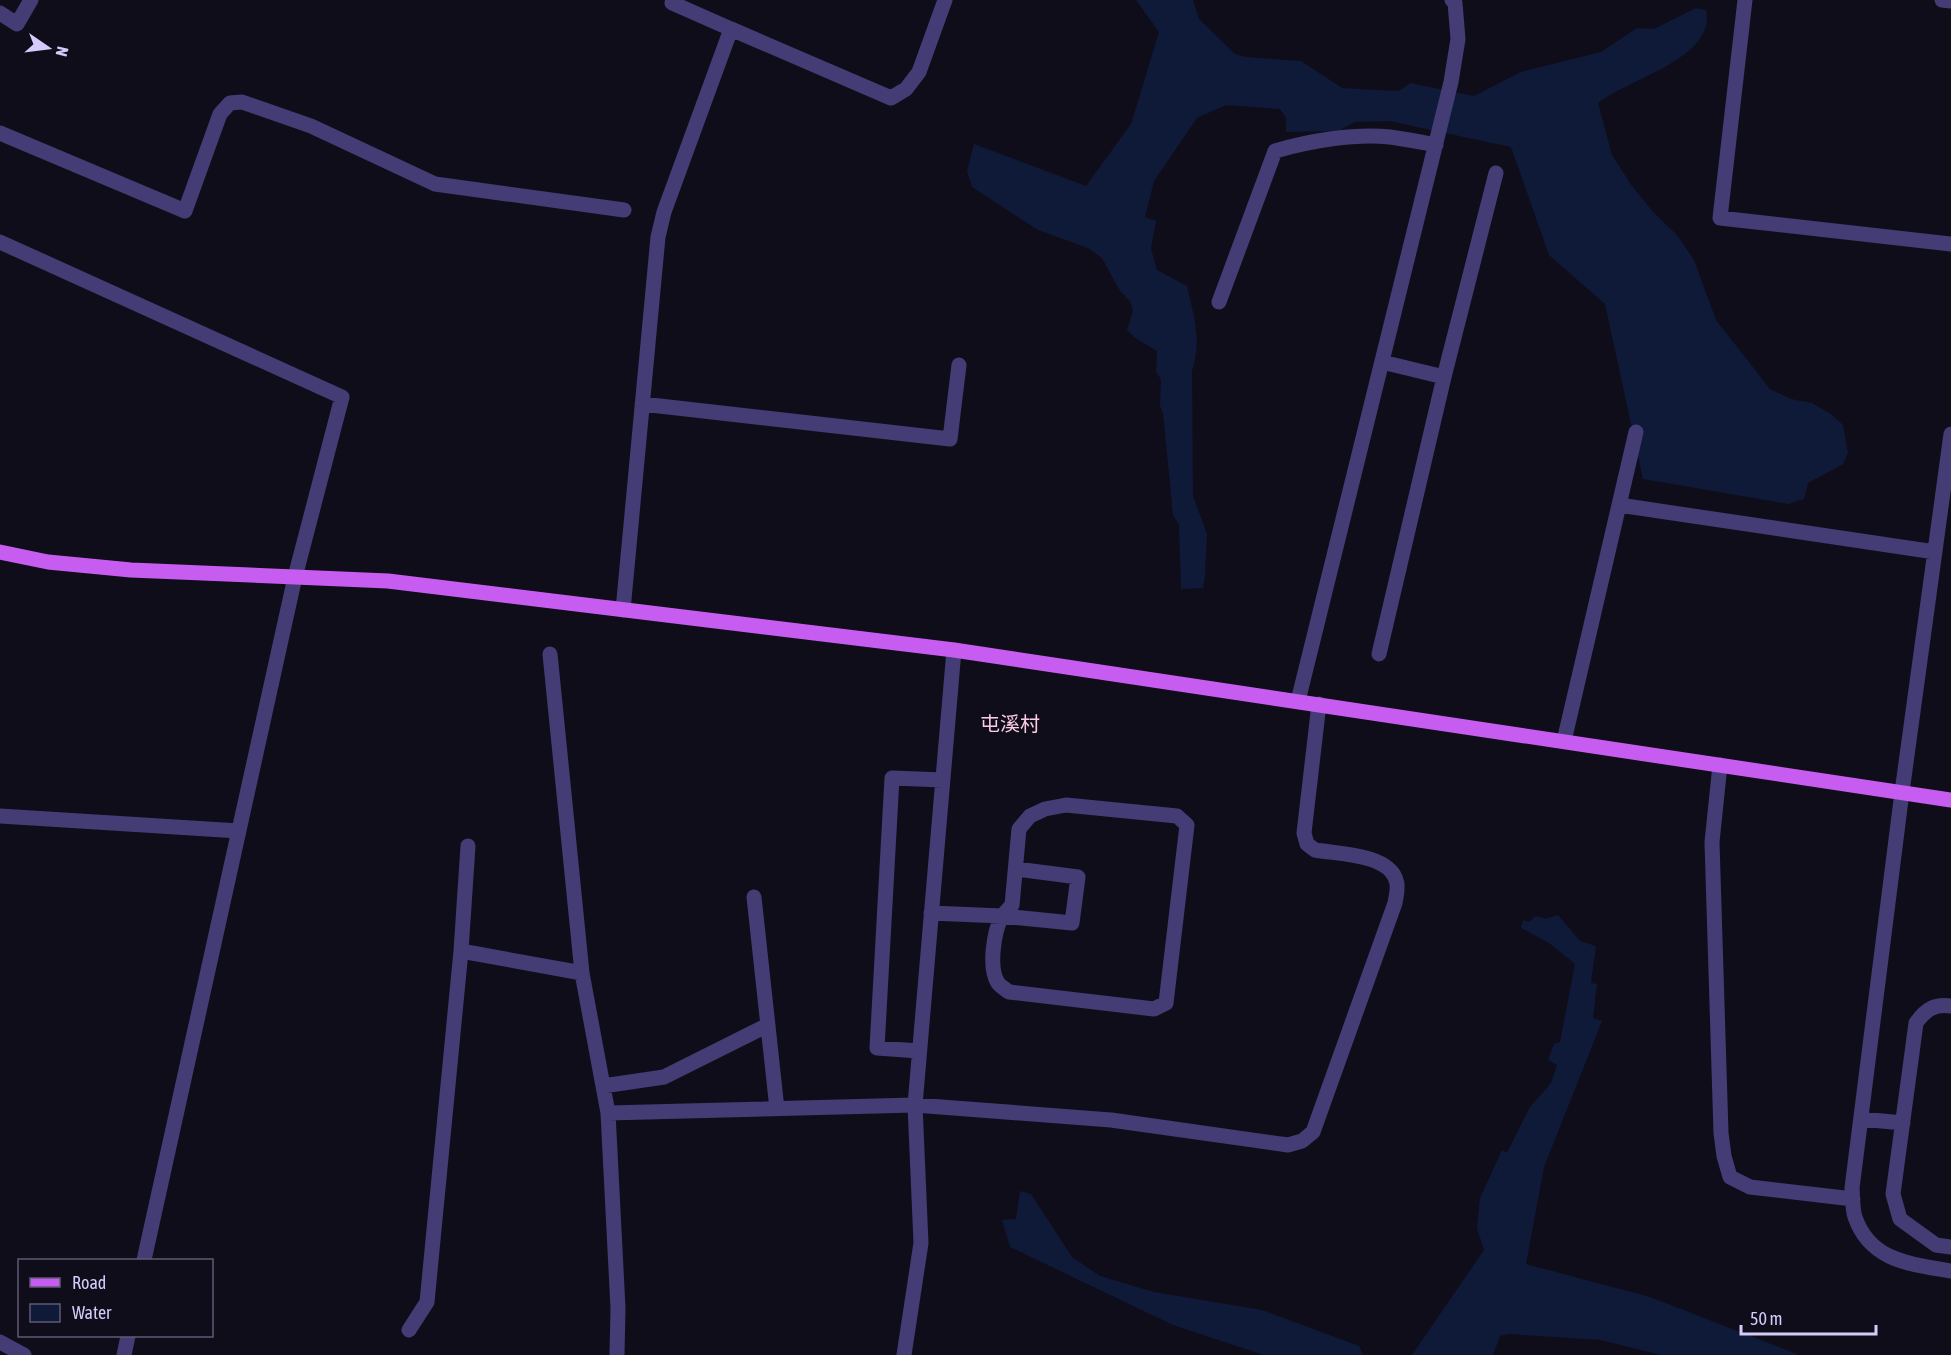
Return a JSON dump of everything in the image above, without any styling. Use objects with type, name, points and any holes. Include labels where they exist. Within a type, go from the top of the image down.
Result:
[{"type":"main road","points":[[0,552],[48,562],[131,570],[388,581],[954,650],[1951,800]]},
{"type":"street","points":[[0,13],[17,24],[31,0]]},
{"type":"street","points":[[673,0],[672,3],[891,98],[906,89],[919,72],[945,0]]},
{"type":"street","points":[[1298,701],[1451,82],[1458,39],[1455,3],[1452,0]]},
{"type":"street","points":[[1745,0],[1720,218],[1951,244]]},
{"type":"street","points":[[1942,0],[1951,1]]},
{"type":"street","points":[[623,610],[658,237],[664,212],[731,29]]},
{"type":"street","points":[[0,133],[185,211],[220,114],[230,103],[242,102],[311,126],[435,184],[624,210]]},
{"type":"street","points":[[1219,302],[1275,151],[1300,144],[1348,138],[1437,139]]},
{"type":"street","points":[[1379,654],[1444,377],[1496,173]]},
{"type":"street","points":[[0,242],[342,397],[295,577],[144,1259]]},
{"type":"street","points":[[1382,362],[1444,377]]},
{"type":"street","points":[[642,404],[950,439],[959,365]]},
{"type":"street","points":[[1564,741],[1636,432]]},
{"type":"street","points":[[1951,434],[1948,478],[1935,552],[1902,792],[1852,1188],[1854,1215],[1865,1239],[1887,1257],[1951,1271]]},
{"type":"street","points":[[1619,505],[1935,552]]},
{"type":"street","points":[[904,1355],[921,1243],[915,1105],[954,650]]},
{"type":"street","points":[[550,654],[582,973],[608,1113],[618,1308],[617,1355]]},
{"type":"street","points":[[608,1113],[915,1105],[1111,1120],[1288,1145],[1302,1141],[1313,1132],[1395,903],[1398,882],[1392,870],[1379,861],[1315,850],[1307,844],[1304,833],[1319,704]]},
{"type":"street","points":[[1720,765],[1712,842],[1721,1134],[1730,1177],[1750,1187],[1853,1198]]},
{"type":"street","points":[[919,1051],[877,1048],[892,778],[943,780]]},
{"type":"street","points":[[1066,805],[1178,816],[1188,825],[1166,1002],[1154,1009],[1009,992],[998,984],[992,970],[997,926],[1002,916],[1012,905],[1019,829],[1030,816],[1044,809],[1066,805]]},
{"type":"street","points":[[0,816],[239,831]]},
{"type":"street","points":[[410,1330],[427,1302],[461,951],[468,846]]},
{"type":"street","points":[[931,913],[1002,916],[1072,923],[1078,877],[1016,869]]},
{"type":"street","points":[[754,897],[777,1109]]},
{"type":"street","points":[[461,951],[582,973]]},
{"type":"street","points":[[1951,1006],[1933,1005],[1916,1023],[1893,1194],[1900,1219],[1936,1245],[1951,1247]]},
{"type":"street","points":[[603,1086],[664,1077],[768,1025]]},
{"type":"street","points":[[1861,1119],[1903,1124]]},
{"type":"street","points":[[124,1355],[128,1337]]},
{"type":"street","points":[[0,1342],[24,1355]]},
{"type":"water","points":[[1136,0],[1193,0],[1199,19],[1235,54],[1246,57],[1301,61],[1342,88],[1399,91],[1410,83],[1474,96],[1521,72],[1601,52],[1637,28],[1654,29],[1696,8],[1706,10],[1706,27],[1698,42],[1667,66],[1598,103],[1612,155],[1632,186],[1654,213],[1677,235],[1694,260],[1716,320],[1770,389],[1791,399],[1812,403],[1831,414],[1843,425],[1848,453],[1843,464],[1808,483],[1804,499],[1788,504],[1643,479],[1605,304],[1549,255],[1511,147],[1389,121],[1355,122],[1338,131],[1286,132],[1286,118],[1280,109],[1226,105],[1197,118],[1154,181],[1145,217],[1156,221],[1151,248],[1157,270],[1187,286],[1196,328],[1197,339],[1192,371],[1193,496],[1207,534],[1205,576],[1203,588],[1181,589],[1179,525],[1173,515],[1163,413],[1160,406],[1161,380],[1156,371],[1157,351],[1135,338],[1127,330],[1133,311],[1130,301],[1120,291],[1102,258],[1088,248],[1038,230],[972,187],[967,171],[974,144],[1086,186],[1131,124],[1159,32]]},
{"type":"water","points":[[1558,915],[1580,941],[1596,946],[1591,983],[1597,984],[1593,1018],[1602,1021],[1544,1167],[1526,1264],[1650,1297],[1799,1355],[1661,1355],[1601,1340],[1509,1334],[1500,1336],[1493,1355],[1412,1355],[1484,1250],[1477,1228],[1480,1198],[1502,1150],[1507,1153],[1530,1107],[1551,1083],[1557,1065],[1548,1060],[1554,1044],[1560,1042],[1575,964],[1549,943],[1521,928],[1523,920],[1529,922],[1536,916],[1546,919]]},
{"type":"water","points":[[1020,1191],[1031,1194],[1072,1257],[1100,1276],[1154,1292],[1262,1310],[1359,1346],[1363,1355],[1264,1355],[1173,1325],[1010,1247],[1002,1220],[1016,1219]]},
{"type":"district","name":"屯溪村","points":[[1010,724]]}]
